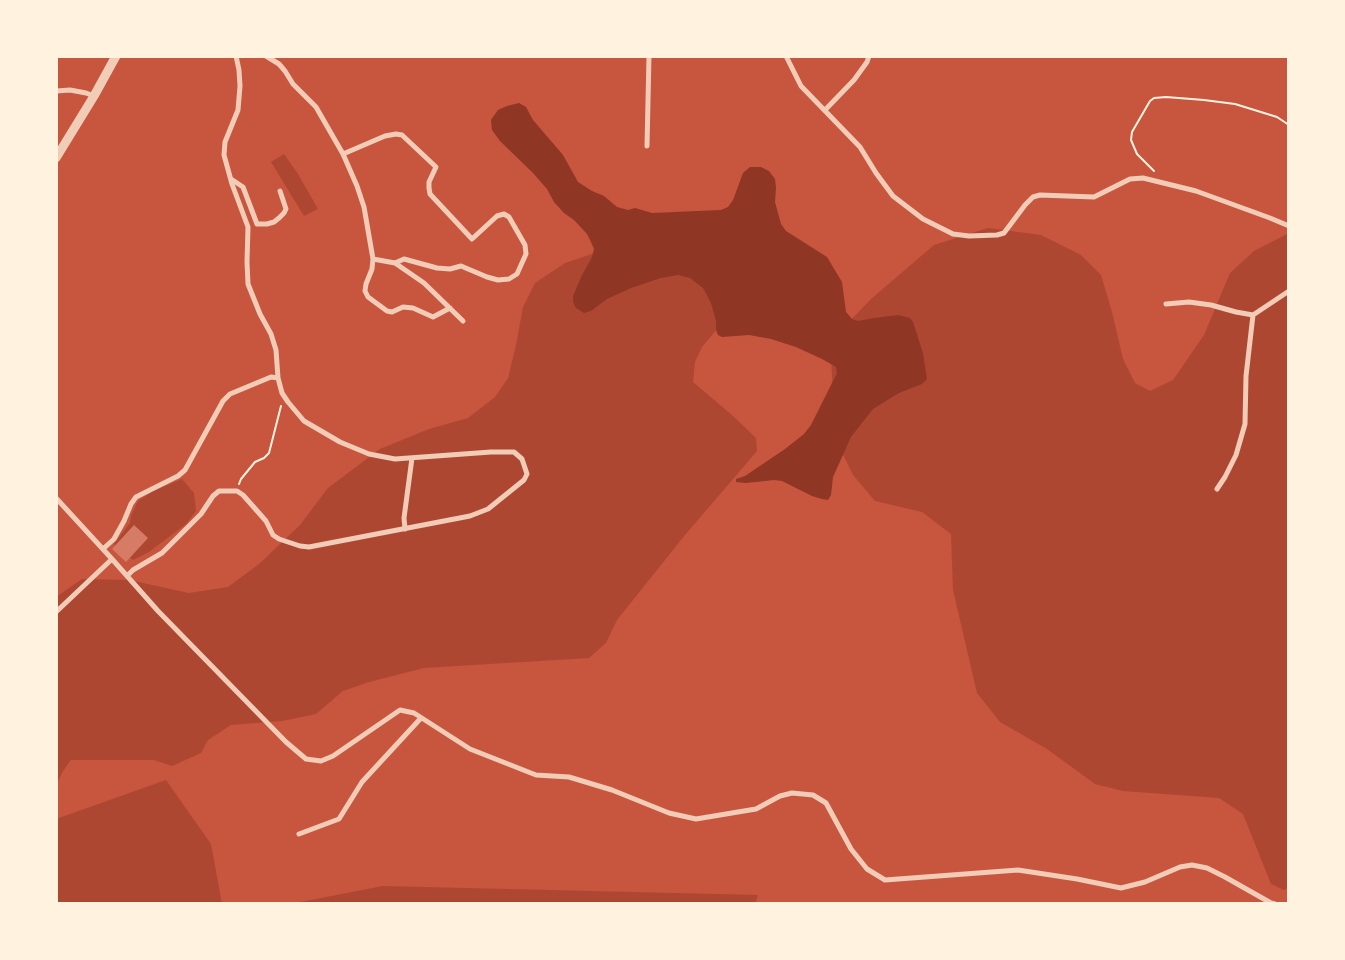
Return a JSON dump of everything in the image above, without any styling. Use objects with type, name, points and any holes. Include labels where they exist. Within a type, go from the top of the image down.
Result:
[{"type":"street","points":[[56,158],[116,56]]},
{"type":"street","points":[[127,576],[132,570],[162,553],[201,514],[213,496],[219,491],[237,491],[258,511],[273,535],[300,546],[309,547],[470,516],[488,509],[524,480],[527,474],[522,459],[514,452],[395,459],[369,454],[340,442],[304,421],[286,399],[282,393],[278,378],[274,342],[248,284],[248,227],[230,179],[224,155],[225,142],[238,110],[240,86],[236,56]]},
{"type":"street","points":[[266,56],[279,64],[293,84],[316,107],[343,154],[361,199],[373,259],[365,291],[368,297],[392,312],[403,307],[412,308],[433,317],[450,308]]},
{"type":"street","points":[[647,146],[649,56]]},
{"type":"street","points":[[786,56],[801,86],[860,147],[876,173],[894,196],[923,219],[953,234],[969,236],[1004,233],[1033,196],[1094,197],[1130,179],[1143,178],[1196,191],[1289,226]]},
{"type":"street","points":[[825,110],[854,80],[869,56]]},
{"type":"street","points":[[56,91],[70,90],[94,96]]},
{"type":"street","points":[[343,154],[385,136],[402,135],[436,167],[428,188],[430,194],[472,238],[497,216],[504,214],[509,217],[525,245],[526,254],[517,274],[509,279],[498,280],[486,278],[462,266],[450,269],[437,268],[404,259],[395,262],[373,259]]},
{"type":"street","points":[[230,179],[243,187],[258,224],[274,222],[284,213],[286,209],[280,191]]},
{"type":"street","points":[[395,262],[424,283],[463,321]]},
{"type":"street","points":[[1166,304],[1189,302],[1253,315],[1289,291]]},
{"type":"street","points":[[1218,489],[1236,455],[1245,424],[1246,376],[1253,315]]},
{"type":"street","points":[[103,549],[114,539],[136,497],[178,476],[185,470],[222,401],[230,394],[271,377],[278,378]]},
{"type":"street","points":[[405,528],[404,518],[412,458]]},
{"type":"street","points":[[56,498],[158,611],[286,742],[306,759],[321,761],[333,756],[400,710],[414,713],[470,749],[536,775],[569,777],[612,790],[669,813],[696,819],[756,809],[780,796],[792,794],[812,795],[826,803],[851,849],[867,869],[885,880],[1018,870],[1121,888],[1145,882],[1180,867],[1192,865],[1216,872],[1276,904]]},
{"type":"street","points":[[56,612],[112,559]]},
{"type":"street","points":[[299,834],[339,819],[362,782],[421,718]]},
{"type":"path","points":[[1167,183],[1137,154],[1130,140],[1132,132],[1150,101],[1154,98],[1166,97],[1235,104],[1277,117],[1289,125]]},
{"type":"path","points":[[237,491],[241,479],[255,462],[264,458],[269,453],[282,402],[286,399]]},
{"type":"shaded area","points":[[519,103],[526,107],[533,120],[563,155],[578,182],[604,196],[617,207],[628,210],[635,208],[652,213],[721,210],[728,207],[733,200],[743,173],[750,167],[761,167],[769,171],[775,179],[775,202],[781,224],[786,231],[827,257],[842,282],[846,312],[852,319],[858,321],[898,315],[910,318],[923,353],[927,379],[922,384],[899,393],[873,409],[851,437],[833,477],[831,495],[828,500],[812,496],[782,481],[746,483],[736,482],[736,479],[745,476],[804,434],[811,425],[837,373],[836,367],[796,347],[771,339],[749,335],[722,337],[718,335],[711,303],[703,288],[690,278],[678,275],[661,278],[631,288],[607,299],[591,311],[584,313],[576,308],[573,296],[592,257],[594,249],[591,242],[587,234],[574,220],[564,213],[554,202],[547,189],[500,141],[492,130],[491,120],[498,110]]},
{"type":"shaded area","points":[[284,154],[318,209],[304,216],[271,162]]},
{"type":"shaded area","points":[[988,228],[1041,235],[1081,255],[1101,275],[1123,359],[1135,383],[1150,391],[1173,380],[1204,335],[1230,273],[1254,251],[1289,233],[1289,887],[1284,890],[1271,884],[1243,814],[1219,798],[1123,791],[1095,784],[1047,749],[1000,722],[977,693],[953,590],[951,534],[922,512],[875,501],[853,475],[835,438],[831,355],[842,329],[871,299],[934,245]]},
{"type":"shaded area","points":[[671,242],[737,305],[702,347],[695,362],[693,382],[756,438],[757,451],[685,535],[617,620],[606,643],[589,658],[424,668],[369,682],[343,691],[316,714],[282,721],[231,725],[208,740],[201,753],[172,766],[154,760],[71,760],[56,785],[56,597],[82,579],[129,580],[189,593],[228,587],[259,564],[300,525],[328,488],[380,449],[429,429],[468,418],[495,397],[508,378],[523,307],[535,283],[565,263],[610,248]]},
{"type":"shaded area","points":[[182,479],[194,493],[196,511],[186,524],[149,552],[133,560],[114,544],[130,523],[138,501],[153,491]]},
{"type":"shaded area","points":[[166,780],[211,844],[222,904],[56,904],[56,819]]},
{"type":"shaded area","points":[[383,886],[758,895],[755,904],[290,904]]},
{"type":"building","points":[[134,525],[148,538],[126,562],[112,549]]}]
